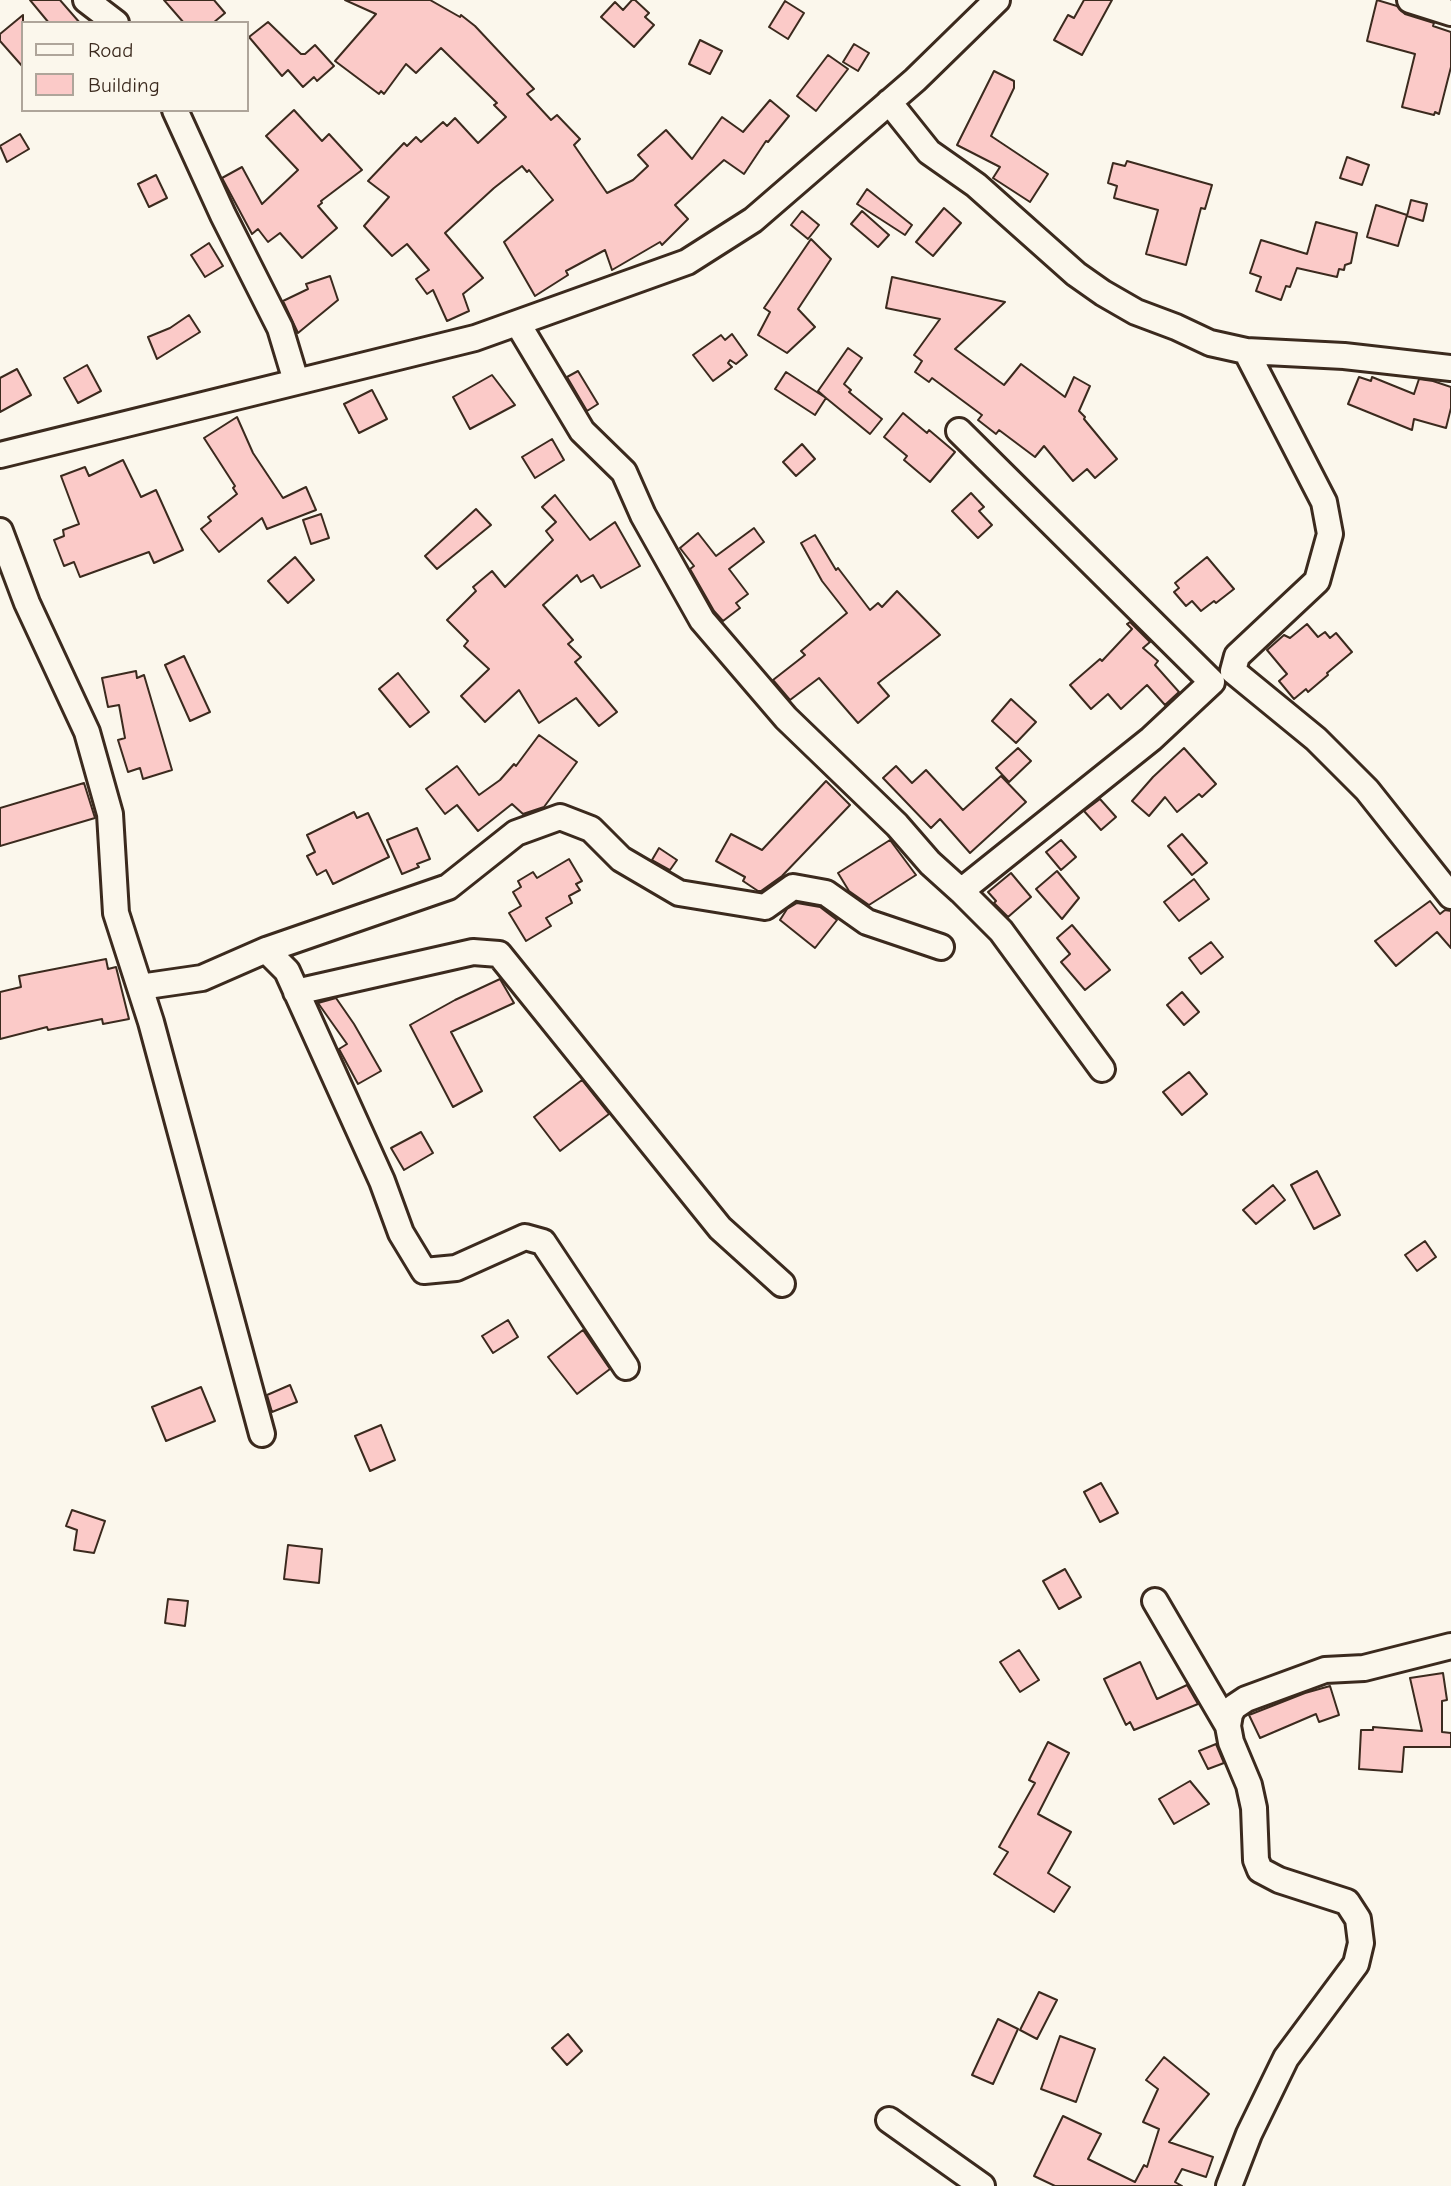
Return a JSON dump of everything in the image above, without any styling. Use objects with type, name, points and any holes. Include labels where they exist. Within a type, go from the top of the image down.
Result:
[{"type":"street","points":[[86,0],[113,21]]},
{"type":"street","points":[[0,455],[462,342],[687,262],[753,220],[889,102],[997,0]]},
{"type":"street","points":[[1410,0],[1451,13]]},
{"type":"street","points":[[889,102],[929,152],[976,185],[1076,274],[1136,312],[1210,343],[1246,351],[1344,356],[1451,368]]},
{"type":"street","points":[[176,112],[223,215],[280,328],[296,381]]},
{"type":"street","points":[[518,324],[582,431],[624,472],[643,515],[702,620],[786,718],[897,825],[930,863],[1001,931],[1102,1069]]},
{"type":"street","points":[[1246,351],[1324,502],[1331,534],[1317,581],[1237,656],[1233,671],[1316,739],[1367,790],[1451,896]]},
{"type":"street","points":[[959,431],[1212,682],[1151,740],[961,891]]},
{"type":"street","points":[[0,531],[27,603],[88,732],[110,814],[117,913],[140,987],[262,1434]]},
{"type":"street","points":[[140,987],[202,978],[265,950],[447,887],[516,834],[559,817],[591,829],[621,859],[679,893],[765,907],[793,887],[825,892],[867,922],[941,947]]},
{"type":"street","points":[[265,950],[287,971],[382,1181],[401,1233],[424,1271],[456,1269],[525,1237],[543,1242],[626,1367]]},
{"type":"street","points":[[296,992],[473,952],[499,954],[720,1228],[782,1284]]},
{"type":"street","points":[[1155,1601],[1228,1726],[1231,1742],[1249,1785],[1254,1808],[1255,1860],[1260,1870],[1279,1880],[1347,1902],[1358,1919],[1362,1943],[1356,1964],[1286,2058],[1249,2134],[1229,2186]]},
{"type":"street","points":[[1228,1726],[1234,1707],[1245,1699],[1280,1686],[1325,1670],[1364,1668],[1451,1646]]},
{"type":"street","points":[[889,2119],[982,2186]]},
{"type":"building","points":[[30,0],[60,0],[78,21],[47,21]]},
{"type":"building","points":[[164,0],[214,0],[225,13],[215,21],[182,21]]},
{"type":"building","points":[[345,0],[430,0],[460,17],[461,15],[475,26],[534,89],[527,94],[551,120],[557,115],[580,139],[574,145],[607,193],[633,180],[648,166],[638,155],[666,130],[692,159],[722,117],[743,132],[770,100],[789,116],[768,142],[766,141],[744,174],[724,160],[675,205],[688,219],[662,245],[660,242],[612,270],[605,250],[566,271],[568,275],[535,296],[504,242],[553,200],[529,170],[527,172],[522,166],[445,233],[483,278],[463,294],[469,311],[447,321],[433,290],[427,294],[416,279],[429,270],[407,244],[392,256],[364,226],[389,197],[368,181],[404,143],[407,146],[416,137],[421,142],[443,122],[447,126],[455,118],[478,143],[506,117],[494,105],[497,103],[441,48],[416,73],[406,64],[384,94],[381,91],[379,94],[335,61],[376,14]]},
{"type":"building","points":[[632,0],[649,13],[645,17],[654,25],[634,47],[601,17],[615,2],[623,10]]},
{"type":"building","points":[[1084,0],[1112,0],[1082,55],[1054,40],[1068,15],[1074,18]]},
{"type":"building","points":[[1377,0],[1397,6],[1405,14],[1434,23],[1433,26],[1451,32],[1451,67],[1439,114],[1402,107],[1415,54],[1367,41]]},
{"type":"building","points":[[785,1],[804,13],[788,39],[769,27]]},
{"type":"building","points":[[23,15],[21,65],[0,41],[0,34]]},
{"type":"building","points":[[268,22],[301,54],[305,54],[315,45],[334,66],[317,81],[314,77],[303,87],[288,70],[282,76],[249,37]]},
{"type":"building","points":[[700,40],[722,51],[710,74],[689,64]]},
{"type":"building","points":[[854,44],[869,53],[858,71],[843,62]]},
{"type":"building","points":[[828,55],[848,69],[816,111],[797,96]]},
{"type":"building","points":[[994,71],[1014,81],[1014,88],[991,136],[1048,174],[1030,202],[993,178],[1000,167],[957,145]]},
{"type":"building","points":[[294,110],[322,141],[329,134],[362,170],[321,201],[318,206],[337,228],[302,258],[280,233],[268,242],[258,229],[252,234],[222,178],[242,167],[262,204],[298,170],[266,136]]},
{"type":"building","points":[[20,134],[29,149],[7,162],[0,146]]},
{"type":"building","points":[[1347,157],[1369,165],[1362,185],[1340,178]]},
{"type":"building","points":[[1127,161],[1212,185],[1205,209],[1201,208],[1186,265],[1146,254],[1158,210],[1114,198],[1117,186],[1108,183],[1113,163],[1125,166]]},
{"type":"building","points":[[156,175],[167,198],[149,207],[138,184]]},
{"type":"building","points":[[867,189],[912,225],[905,235],[857,204]]},
{"type":"building","points":[[1411,200],[1427,204],[1423,221],[1407,216]]},
{"type":"building","points":[[1376,205],[1407,215],[1398,246],[1367,237]]},
{"type":"building","points":[[944,208],[961,223],[933,256],[916,242]]},
{"type":"building","points":[[802,211],[819,225],[808,239],[791,225]]},
{"type":"building","points":[[862,211],[889,235],[878,247],[851,224]]},
{"type":"building","points":[[1316,222],[1357,233],[1351,263],[1345,265],[1344,270],[1339,269],[1337,277],[1297,268],[1290,287],[1286,286],[1281,300],[1256,291],[1261,277],[1250,273],[1261,240],[1307,254]]},
{"type":"building","points":[[811,239],[831,259],[798,309],[815,327],[787,353],[758,335],[770,312],[764,308]]},
{"type":"building","points":[[209,243],[223,266],[205,277],[191,255]]},
{"type":"building","points":[[330,276],[338,300],[298,333],[283,301],[308,289],[306,284]]},
{"type":"building","points":[[892,277],[1005,302],[955,349],[1004,385],[1021,364],[1065,397],[1074,377],[1090,386],[1079,411],[1117,459],[1095,478],[1087,469],[1073,481],[1044,446],[1035,457],[999,430],[996,434],[978,420],[982,415],[932,378],[929,382],[915,372],[922,361],[914,355],[940,319],[886,308]]},
{"type":"building","points":[[189,315],[200,332],[157,359],[148,337],[170,328]]},
{"type":"building","points":[[732,334],[747,355],[736,364],[730,360],[728,363],[732,367],[713,381],[693,355],[721,335],[725,340]]},
{"type":"building","points":[[848,348],[862,358],[844,384],[851,390],[849,392],[882,419],[870,434],[818,391]]},
{"type":"building","points":[[87,365],[101,391],[78,403],[64,378]]},
{"type":"building","points":[[17,369],[31,395],[0,412],[0,378]]},
{"type":"building","points":[[578,371],[598,404],[587,411],[567,377]]},
{"type":"building","points":[[786,372],[826,398],[815,415],[775,389]]},
{"type":"building","points":[[492,375],[515,405],[470,429],[453,397]]},
{"type":"building","points":[[1359,377],[1371,381],[1372,377],[1414,394],[1419,379],[1451,387],[1451,408],[1446,428],[1414,419],[1412,430],[1348,404]]},
{"type":"building","points":[[372,390],[387,419],[359,433],[344,404]]},
{"type":"building","points":[[903,413],[955,452],[930,482],[904,460],[907,456],[884,437]]},
{"type":"building","points":[[237,417],[253,453],[283,498],[306,487],[316,510],[267,529],[262,518],[219,552],[201,529],[211,521],[208,517],[237,494],[233,488],[235,486],[204,438]]},
{"type":"building","points":[[552,439],[564,460],[535,478],[522,457]]},
{"type":"building","points":[[802,444],[815,459],[796,476],[783,462]]},
{"type":"building","points":[[123,460],[141,497],[156,490],[183,550],[154,563],[149,552],[80,577],[74,562],[64,566],[54,540],[64,536],[63,530],[79,524],[61,476],[85,467],[89,476]]},
{"type":"building","points":[[971,493],[984,507],[979,511],[992,525],[978,538],[952,511]]},
{"type":"building","points":[[555,495],[590,540],[615,522],[640,566],[601,588],[593,575],[581,582],[577,575],[543,605],[573,640],[568,644],[581,657],[575,662],[617,712],[599,726],[576,698],[539,723],[519,690],[485,722],[461,696],[489,669],[464,646],[468,641],[447,620],[476,591],[473,587],[492,571],[505,587],[553,540],[546,531],[556,522],[542,507]]},
{"type":"building","points":[[476,509],[491,525],[437,569],[425,556]]},
{"type":"building","points":[[321,514],[329,538],[311,544],[303,520]]},
{"type":"building","points":[[754,528],[764,542],[729,569],[748,594],[736,603],[740,608],[723,621],[714,611],[690,569],[694,566],[680,548],[698,533],[716,556]]},
{"type":"building","points":[[815,535],[836,570],[838,568],[870,610],[878,603],[882,607],[897,591],[940,635],[878,683],[889,696],[858,723],[819,678],[790,700],[773,680],[805,655],[801,651],[847,613],[822,581],[801,543]]},
{"type":"building","points":[[295,557],[314,580],[288,603],[268,581]]},
{"type":"building","points":[[1207,557],[1234,589],[1201,611],[1192,601],[1186,606],[1174,592],[1179,588],[1175,583]]},
{"type":"building","points":[[1130,622],[1150,642],[1143,648],[1158,661],[1155,665],[1179,692],[1165,705],[1147,685],[1121,709],[1108,694],[1091,709],[1070,685],[1100,659],[1102,661],[1132,629],[1127,624]]},
{"type":"building","points":[[1307,624],[1318,637],[1325,632],[1330,638],[1336,633],[1352,652],[1308,692],[1306,689],[1294,699],[1279,681],[1287,674],[1267,650],[1284,635],[1290,638]]},
{"type":"building","points":[[184,656],[210,712],[190,721],[165,665]]},
{"type":"building","points":[[136,671],[137,678],[144,675],[172,770],[143,779],[140,768],[128,772],[118,740],[125,738],[119,705],[108,707],[102,678]]},
{"type":"building","points":[[398,673],[429,712],[410,727],[379,689]]},
{"type":"building","points":[[1011,699],[1036,722],[1016,743],[992,721]]},
{"type":"building","points":[[539,735],[577,762],[544,807],[523,814],[512,804],[478,831],[457,805],[445,814],[426,789],[457,766],[479,795],[500,780],[514,764],[516,766]]},
{"type":"building","points":[[1018,748],[1031,761],[1009,782],[996,768]]},
{"type":"building","points":[[1184,748],[1216,784],[1202,797],[1199,794],[1177,812],[1165,797],[1149,816],[1132,801]]},
{"type":"building","points":[[896,766],[912,783],[926,770],[963,810],[1001,776],[1026,802],[970,853],[940,819],[931,828],[883,778]]},
{"type":"building","points":[[826,781],[850,805],[782,876],[758,891],[743,881],[745,877],[716,861],[731,834],[762,850]]},
{"type":"building","points":[[84,783],[95,818],[0,846],[0,808]]},
{"type":"building","points":[[1100,799],[1116,817],[1101,830],[1084,811]]},
{"type":"building","points":[[354,812],[357,818],[368,813],[389,857],[333,884],[326,870],[317,875],[307,856],[315,852],[307,835]]},
{"type":"building","points":[[417,828],[430,859],[402,874],[387,840]]},
{"type":"building","points":[[1182,834],[1207,863],[1192,875],[1168,846]]},
{"type":"building","points":[[890,840],[916,875],[869,905],[849,891],[838,873]]},
{"type":"building","points":[[1061,840],[1076,857],[1061,870],[1046,852]]},
{"type":"building","points":[[659,848],[677,860],[670,870],[652,860]]},
{"type":"building","points":[[569,859],[582,881],[576,884],[580,890],[569,896],[572,903],[546,918],[551,926],[526,941],[509,913],[521,906],[513,892],[521,887],[518,881],[533,872],[537,878]]},
{"type":"building","points":[[1057,871],[1079,898],[1062,919],[1036,889]]},
{"type":"building","points":[[1011,873],[1031,897],[1008,917],[994,903],[996,901],[988,892]]},
{"type":"building","points":[[1194,879],[1209,899],[1179,921],[1164,902]]},
{"type":"building","points":[[1430,901],[1440,914],[1445,910],[1451,911],[1451,948],[1437,932],[1396,966],[1375,941]]},
{"type":"building","points":[[797,903],[820,907],[837,920],[815,948],[780,920],[787,909]]},
{"type":"building","points":[[1072,925],[1110,970],[1085,990],[1061,962],[1070,954],[1057,938]]},
{"type":"building","points":[[1211,942],[1223,957],[1201,974],[1189,958]]},
{"type":"building","points":[[106,959],[108,969],[116,967],[129,1019],[103,1024],[102,1019],[48,1030],[47,1027],[0,1039],[0,992],[21,987],[19,976]]},
{"type":"building","points":[[500,979],[514,1003],[451,1032],[482,1091],[453,1107],[410,1025]]},
{"type":"building","points":[[1182,992],[1199,1012],[1184,1025],[1167,1005]]},
{"type":"building","points":[[336,998],[381,1071],[358,1084],[339,1049],[347,1044],[318,1003]]},
{"type":"building","points":[[1189,1072],[1207,1094],[1182,1115],[1163,1092]]},
{"type":"building","points":[[582,1080],[609,1114],[560,1151],[534,1117]]},
{"type":"building","points":[[421,1132],[433,1153],[404,1170],[391,1148]]},
{"type":"building","points":[[1317,1171],[1340,1215],[1314,1229],[1291,1185]]},
{"type":"building","points":[[1273,1185],[1285,1200],[1256,1224],[1243,1210]]},
{"type":"building","points":[[1425,1241],[1436,1257],[1417,1271],[1405,1255]]},
{"type":"building","points":[[508,1320],[518,1337],[493,1353],[482,1336]]},
{"type":"building","points":[[583,1330],[610,1369],[577,1394],[548,1357]]},
{"type":"building","points":[[290,1385],[297,1402],[272,1412],[267,1395]]},
{"type":"building","points":[[201,1387],[215,1421],[166,1441],[152,1407]]},
{"type":"building","points":[[381,1425],[395,1460],[370,1471],[355,1436]]},
{"type":"building","points":[[1101,1483],[1118,1513],[1100,1522],[1084,1492]]},
{"type":"building","points":[[72,1510],[105,1521],[94,1553],[74,1550],[77,1530],[66,1526]]},
{"type":"building","points":[[288,1545],[322,1549],[319,1583],[284,1579]]},
{"type":"building","points":[[1065,1569],[1081,1597],[1059,1609],[1043,1581]]},
{"type":"building","points":[[168,1599],[188,1601],[185,1626],[165,1623]]},
{"type":"building","points":[[1019,1650],[1039,1680],[1020,1692],[1000,1662]]},
{"type":"building","points":[[1140,1662],[1157,1699],[1187,1685],[1198,1704],[1134,1730],[1130,1722],[1126,1725],[1104,1679]]},
{"type":"building","points":[[1443,1673],[1447,1700],[1442,1701],[1442,1732],[1451,1733],[1451,1747],[1404,1747],[1402,1772],[1359,1769],[1361,1730],[1373,1730],[1373,1727],[1422,1731],[1410,1678]]},
{"type":"building","points":[[1330,1686],[1339,1715],[1319,1722],[1316,1714],[1260,1738],[1249,1715]]},
{"type":"building","points":[[1048,1742],[1069,1753],[1038,1814],[1071,1832],[1048,1873],[1070,1887],[1054,1912],[994,1874],[1008,1852],[999,1847],[1035,1783],[1029,1780]]},
{"type":"building","points":[[1216,1744],[1224,1763],[1208,1769],[1199,1751]]},
{"type":"building","points":[[1190,1781],[1209,1804],[1174,1824],[1159,1799]]},
{"type":"building","points":[[1039,1992],[1057,2000],[1037,2039],[1020,2030]]},
{"type":"building","points":[[998,2019],[1018,2029],[993,2084],[972,2075]]},
{"type":"building","points":[[568,2034],[582,2051],[567,2065],[552,2048]]},
{"type":"building","points":[[1060,2036],[1095,2049],[1076,2102],[1041,2089]]},
{"type":"building","points":[[1164,2057],[1209,2094],[1169,2142],[1213,2157],[1206,2177],[1182,2169],[1175,2182],[1182,2186],[1055,2186],[1034,2176],[1063,2116],[1101,2134],[1088,2159],[1135,2182],[1144,2165],[1147,2167],[1159,2129],[1143,2122],[1158,2089],[1146,2080]]}]
